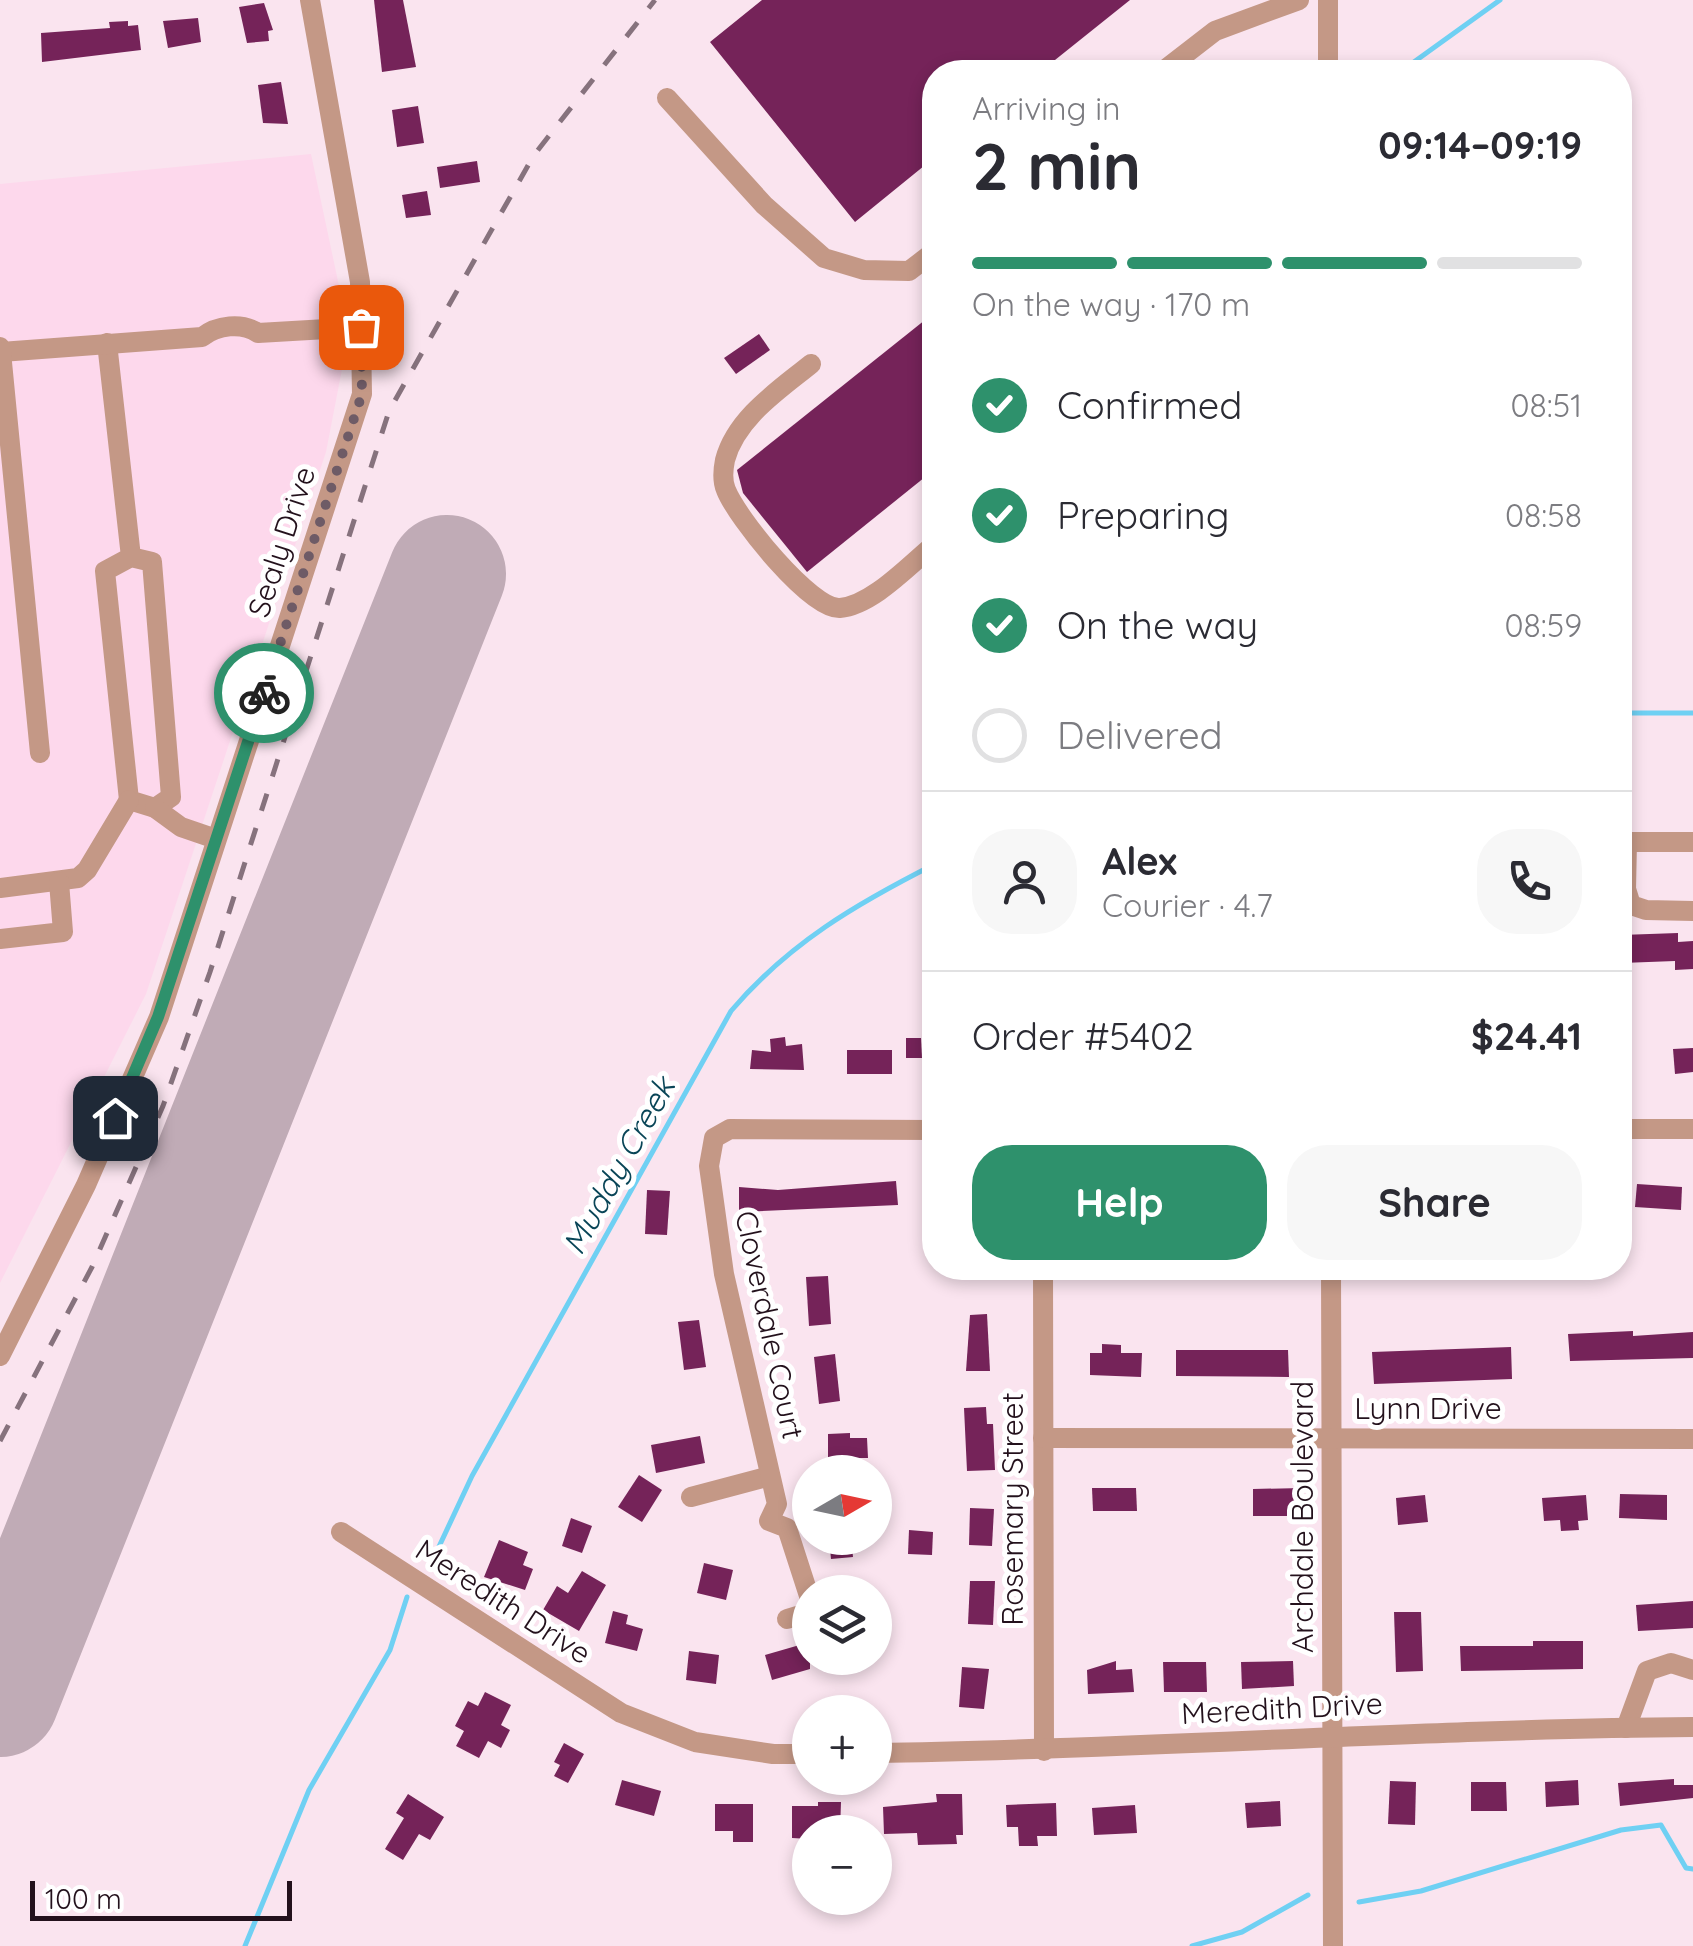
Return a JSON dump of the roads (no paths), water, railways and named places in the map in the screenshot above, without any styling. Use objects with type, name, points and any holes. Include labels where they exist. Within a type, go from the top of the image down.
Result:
[{"type":"street","name":"Sealy Drive","points":[[0,1356],[86,1185],[158,1017],[362,394],[360,282],[310,0]]},
{"type":"street","points":[[1178,60],[1215,31],[1298,0]]},
{"type":"street","points":[[1328,0],[1328,60]]},
{"type":"street","points":[[667,98],[764,205],[824,258],[864,270],[908,271],[922,260]]},
{"type":"street","points":[[40,753],[0,350],[202,337],[212,329],[230,327],[248,326],[258,333],[361,327]]},
{"type":"street","points":[[107,343],[131,557]]},
{"type":"street","points":[[810,364],[752,413],[726,456],[726,490],[781,566],[816,600],[837,609],[857,604],[922,554]]},
{"type":"street","points":[[0,888],[78,878],[87,870],[129,800],[105,571],[131,557],[152,562],[171,797],[155,808]]},
{"type":"street","points":[[129,800],[155,808],[181,826],[216,839]]},
{"type":"street","points":[[1632,842],[1693,842]]},
{"type":"street","points":[[0,938],[63,932],[58,882]]},
{"type":"street","points":[[1632,905],[1646,910],[1693,911]]},
{"type":"street","name":"Cloverdale Court","points":[[802,1575],[786,1528],[769,1521],[777,1504],[724,1274],[709,1166],[714,1138],[730,1129],[922,1130]]},
{"type":"street","points":[[1632,1130],[1693,1129]]},
{"type":"street","name":"Rosemary Street","points":[[1043,1280],[1044,1751]]},
{"type":"street","name":"Archdale Boulevard","points":[[1332,1280],[1333,1946]]},
{"type":"street","name":"Lynn Drive","points":[[1044,1438],[1693,1439]]},
{"type":"street","points":[[691,1498],[770,1476]]},
{"type":"street","name":"Meredith Drive","points":[[341,1532],[622,1713],[695,1742],[792,1752]]},
{"type":"street","points":[[787,1619],[792,1617]]},
{"type":"street","points":[[1626,1728],[1647,1670],[1671,1663],[1693,1670]]},
{"type":"street","name":"Meredith Drive","points":[[892,1753],[1044,1751],[1693,1727]]},
{"type":"waterway","name":"Muddy Creek","points":[[1417,60],[1500,0]]},
{"type":"waterway","points":[[1632,713],[1693,713]]},
{"type":"waterway","name":"Muddy Creek","points":[[429,1568],[472,1476],[731,1011],[800,945],[878,894],[922,871]]},
{"type":"waterway","name":"Muddy Creek","points":[[245,1946],[309,1790],[390,1650],[407,1597]]},
{"type":"waterway","points":[[1359,1902],[1421,1891],[1621,1830],[1661,1825],[1686,1868],[1693,1869]]},
{"type":"waterway","points":[[1192,1946],[1242,1932],[1308,1895]]},
{"type":"railway","points":[[0,1441],[92,1267],[163,1106],[210,972],[389,411],[534,155],[655,0]]}]
